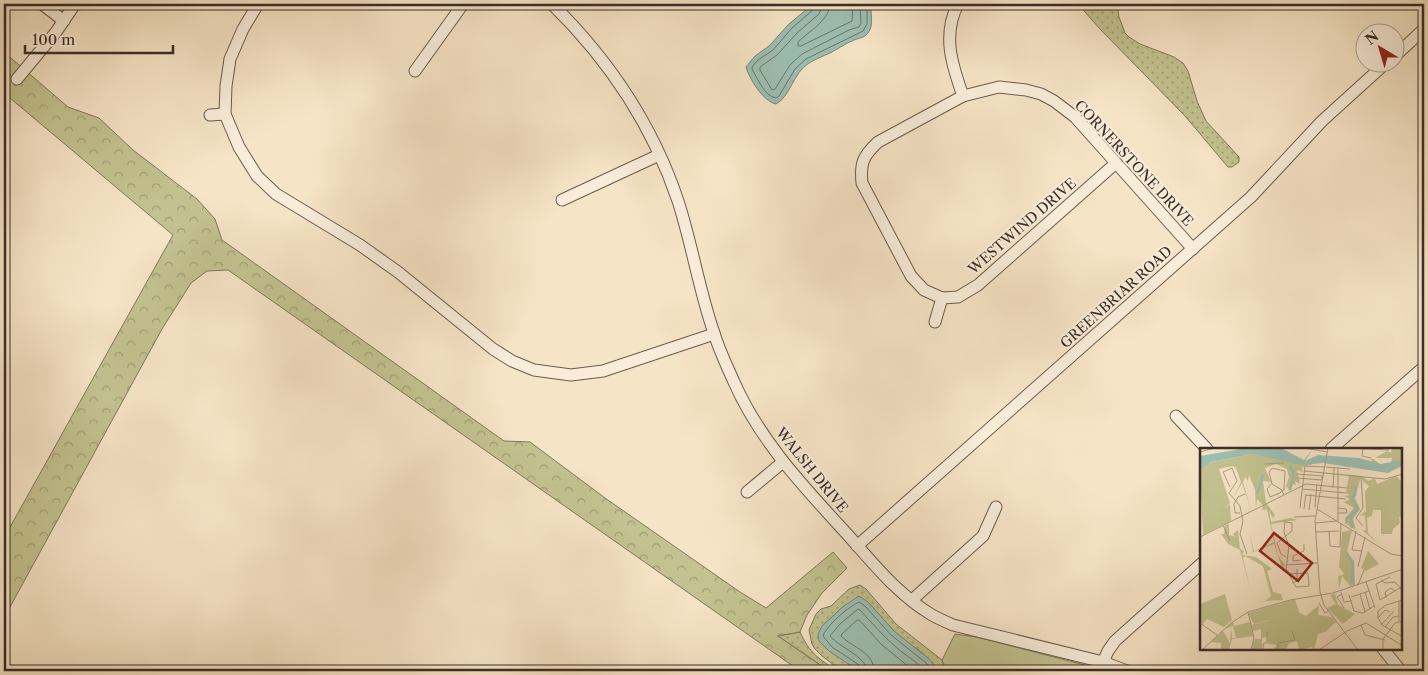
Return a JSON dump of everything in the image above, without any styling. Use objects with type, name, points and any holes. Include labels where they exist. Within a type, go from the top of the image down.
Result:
[{"type":"street","points":[[42,4],[64,21]]},
{"type":"street","points":[[17,78],[64,21],[75,4]]},
{"type":"street","points":[[258,4],[243,29],[230,59],[226,86],[225,114],[238,147],[257,176],[267,187],[287,202],[360,245],[398,272],[493,350],[512,361],[542,372],[571,375],[603,371],[714,334]]},
{"type":"street","points":[[415,71],[463,4]]},
{"type":"street","name":"WALSH DRIVE","points":[[552,4],[585,38],[611,72],[641,119],[659,155],[680,210],[714,334],[742,399],[756,424],[800,483],[895,587],[932,615],[953,625],[1103,662],[1127,671]]},
{"type":"street","points":[[935,322],[942,298],[924,290],[911,276],[862,184],[861,168],[867,153],[878,142],[964,96],[950,52],[950,31],[958,4]]},
{"type":"street","points":[[1406,46],[1424,29]]},
{"type":"street","name":"GREENBRIAR ROAD","points":[[857,546],[1251,197],[1322,122],[1376,72]]},
{"type":"street","name":"CORNERSTONE DRIVE","points":[[964,96],[999,88],[1026,90],[1041,94],[1054,101],[1074,117],[1193,249]]},
{"type":"street","points":[[210,115],[225,114]]},
{"type":"street","points":[[562,200],[659,155]]},
{"type":"street","points":[[852,158],[863,162]]},
{"type":"street","name":"WESTWIND DRIVE","points":[[942,298],[958,297],[978,285],[1116,163]]},
{"type":"street","points":[[1332,448],[1424,367]]},
{"type":"street","points":[[1176,416],[1206,448]]},
{"type":"street","points":[[747,492],[783,462]]},
{"type":"street","points":[[912,600],[983,536],[996,507]]},
{"type":"street","points":[[1103,662],[1115,641],[1200,565]]},
{"type":"street","points":[[1384,650],[1401,671]]},
{"type":"green space","points":[[1078,4],[1117,4],[1119,17],[1125,33],[1129,37],[1140,44],[1174,57],[1183,63],[1188,71],[1197,101],[1206,121],[1239,157],[1239,162],[1232,167],[1228,167],[1185,116]]},
{"type":"green space","points":[[4,52],[68,107],[99,118],[133,150],[197,199],[215,219],[222,240],[504,441],[530,442],[605,498],[766,608],[833,552],[847,568],[822,593],[807,615],[800,632],[778,636],[829,671],[800,671],[228,270],[207,271],[191,283],[162,329],[4,618],[4,538],[173,235],[4,93]]},
{"type":"green space","points":[[860,585],[866,589],[896,624],[942,660],[944,664],[943,671],[935,671],[936,669],[919,650],[894,631],[868,602],[844,606],[822,626],[850,665],[859,671],[842,671],[815,649],[809,630],[816,614],[821,609],[831,606],[849,589]]},
{"type":"green space","points":[[800,632],[807,646],[825,663],[838,671],[829,671],[778,636]]},
{"type":"green space","points":[[955,634],[977,637],[1108,671],[943,671],[944,664],[942,660]]},
{"type":"water","points":[[813,4],[872,4],[870,30],[863,37],[851,41],[809,63],[799,73],[781,101],[776,104],[766,99],[751,78],[746,67],[789,24]]},
{"type":"water","points":[[859,596],[868,602],[894,631],[928,658],[934,665],[935,671],[859,671],[829,651],[819,641],[818,634],[822,626],[844,606]]}]
